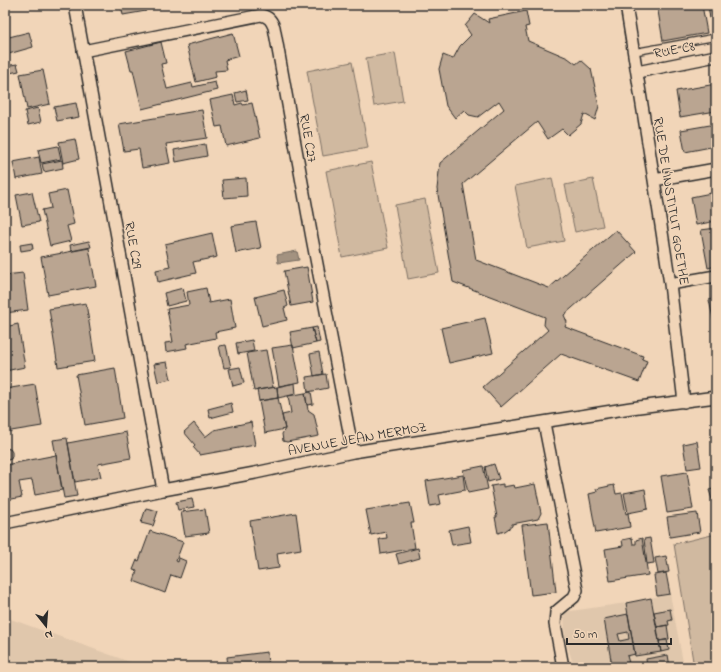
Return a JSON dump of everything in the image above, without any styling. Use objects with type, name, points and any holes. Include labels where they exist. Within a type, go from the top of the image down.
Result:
[{"type":"street","name":"RUE C29","points":[[75,5],[163,490]]},
{"type":"street","name":"RUE DE L'INSTITUT GOETHE","points":[[626,5],[670,284],[684,402]]},
{"type":"street","name":"RUE C27","points":[[83,51],[261,15],[270,19],[274,27],[312,238],[353,452]]},
{"type":"street","name":"RUE C8","points":[[637,72],[716,56]]},
{"type":"street","points":[[654,180],[716,169]]},
{"type":"street","points":[[670,284],[716,276]]},
{"type":"street","name":"AVENUE JEAN MERMOZ","points":[[5,523],[353,452],[544,423],[631,408],[716,397]]},
{"type":"street","points":[[544,423],[577,590],[574,597],[556,612],[555,624],[563,667]]},
{"type":"lane","points":[[634,52],[716,37]]},
{"type":"shaded area","points":[[395,53],[403,101],[374,106],[366,58]]},
{"type":"shaded area","points":[[352,62],[368,148],[323,156],[307,71]]},
{"type":"shaded area","points":[[371,162],[388,248],[342,257],[326,171]]},
{"type":"shaded area","points":[[552,178],[564,241],[527,248],[515,186]]},
{"type":"shaded area","points":[[593,179],[603,226],[575,232],[565,185]]},
{"type":"shaded area","points":[[425,199],[439,273],[408,279],[395,205]]},
{"type":"shaded area","points":[[297,251],[299,260],[278,263],[277,255]]},
{"type":"shaded area","points":[[716,534],[716,667],[694,667],[674,544]]},
{"type":"shaded area","points":[[670,594],[684,667],[574,667],[565,638],[564,612],[626,603]]},
{"type":"shaded area","points":[[5,617],[144,667],[5,667]]},
{"type":"building","points":[[121,5],[145,5],[146,11],[123,15]]},
{"type":"building","points":[[657,5],[702,5],[707,33],[663,41]]},
{"type":"building","points":[[708,5],[716,5],[716,18],[710,19]]},
{"type":"building","points":[[526,11],[529,26],[525,27],[528,41],[568,58],[576,64],[581,60],[591,69],[599,106],[595,120],[584,114],[581,124],[568,135],[562,129],[548,139],[537,122],[463,184],[476,260],[549,288],[616,230],[636,252],[564,315],[567,322],[565,327],[643,356],[642,359],[647,361],[639,382],[561,354],[501,407],[483,387],[548,330],[544,325],[545,317],[453,282],[437,189],[440,163],[504,109],[499,101],[478,117],[469,115],[464,110],[455,118],[446,106],[439,69],[443,55],[453,59],[460,46],[471,35],[465,26],[475,14],[489,23],[488,19]]},
{"type":"building","points":[[29,32],[33,47],[5,55],[5,38]]},
{"type":"building","points":[[233,33],[239,56],[225,60],[227,70],[215,71],[216,77],[196,82],[187,45]]},
{"type":"building","points":[[161,42],[166,63],[161,64],[167,89],[192,83],[193,87],[215,82],[217,90],[142,109],[133,70],[131,70],[126,51]]},
{"type":"building","points":[[17,64],[19,71],[5,74],[5,66]]},
{"type":"building","points":[[43,70],[50,104],[27,109],[20,74]]},
{"type":"building","points":[[716,84],[716,111],[680,117],[676,91]]},
{"type":"building","points":[[246,90],[248,100],[237,102],[235,93]]},
{"type":"building","points":[[233,95],[235,105],[252,103],[260,138],[226,146],[222,126],[216,127],[210,100]]},
{"type":"building","points":[[76,103],[79,117],[57,121],[54,107]]},
{"type":"building","points":[[38,108],[41,122],[28,125],[25,111]]},
{"type":"building","points":[[202,110],[207,138],[166,144],[170,163],[142,168],[139,149],[124,151],[119,124]]},
{"type":"building","points":[[716,124],[716,146],[685,152],[681,130]]},
{"type":"building","points":[[75,139],[79,159],[63,163],[59,142]]},
{"type":"building","points":[[205,144],[207,156],[176,162],[174,150]]},
{"type":"building","points":[[58,146],[61,159],[41,163],[38,150]]},
{"type":"building","points":[[39,157],[42,174],[16,179],[13,162]]},
{"type":"building","points":[[62,160],[63,168],[44,172],[42,164]]},
{"type":"building","points":[[246,178],[247,196],[224,198],[222,180]]},
{"type":"building","points":[[67,190],[74,224],[67,226],[71,241],[50,246],[42,210],[51,208],[48,194]]},
{"type":"building","points":[[32,192],[39,222],[22,225],[16,195]]},
{"type":"building","points":[[716,192],[716,221],[696,225],[691,197]]},
{"type":"building","points":[[256,222],[261,248],[236,253],[231,226]]},
{"type":"building","points":[[716,228],[716,266],[708,268],[701,230]]},
{"type":"building","points":[[212,233],[217,257],[193,262],[196,273],[158,282],[156,270],[170,267],[165,244]]},
{"type":"building","points":[[89,241],[91,247],[71,251],[70,245]]},
{"type":"building","points":[[32,243],[33,249],[21,251],[20,245]]},
{"type":"building","points":[[89,248],[96,286],[48,295],[41,257]]},
{"type":"building","points":[[307,267],[313,302],[291,306],[284,271]]},
{"type":"building","points":[[23,273],[28,310],[5,313],[5,275]]},
{"type":"building","points":[[183,288],[186,301],[167,306],[164,293]]},
{"type":"building","points":[[206,288],[209,303],[230,299],[235,328],[215,332],[216,338],[186,344],[187,348],[166,352],[165,343],[173,342],[167,309],[189,305],[187,292]]},
{"type":"building","points":[[284,290],[288,306],[284,308],[287,320],[262,326],[255,297]]},
{"type":"building","points":[[716,298],[716,332],[709,300]]},
{"type":"building","points":[[86,303],[95,361],[58,367],[49,309]]},
{"type":"building","points":[[485,318],[493,353],[449,363],[441,328]]},
{"type":"building","points":[[18,324],[25,367],[5,371],[5,327]]},
{"type":"building","points":[[317,327],[320,342],[316,343],[312,328]]},
{"type":"building","points":[[312,328],[316,343],[293,348],[290,332]]},
{"type":"building","points":[[252,340],[254,351],[238,354],[236,343]]},
{"type":"building","points":[[226,345],[231,367],[224,368],[219,346]]},
{"type":"building","points":[[293,345],[300,382],[279,386],[272,348]]},
{"type":"building","points":[[266,350],[273,387],[254,391],[247,353]]},
{"type":"building","points":[[319,352],[323,374],[314,376],[310,354]]},
{"type":"building","points":[[167,362],[171,379],[158,382],[154,364]]},
{"type":"building","points":[[240,367],[244,383],[233,386],[229,369]]},
{"type":"building","points":[[115,368],[123,418],[85,425],[76,375]]},
{"type":"building","points":[[326,374],[328,388],[308,392],[306,377]]},
{"type":"building","points":[[295,383],[296,394],[278,398],[277,387]]},
{"type":"building","points":[[35,384],[42,426],[5,432],[5,389]]},
{"type":"building","points":[[277,387],[278,398],[259,401],[257,390]]},
{"type":"building","points":[[311,392],[313,404],[307,405],[305,393]]},
{"type":"building","points":[[305,393],[308,410],[314,414],[319,436],[287,442],[283,441],[282,434],[285,429],[282,415],[291,413],[288,396]]},
{"type":"building","points":[[278,398],[285,429],[265,433],[259,401]]},
{"type":"building","points":[[231,403],[233,412],[210,418],[208,409]]},
{"type":"building","points":[[251,422],[255,445],[200,455],[193,447],[195,445],[184,432],[194,423],[205,437],[214,430]]},
{"type":"building","points":[[126,432],[131,458],[98,464],[101,477],[75,482],[68,443]]},
{"type":"building","points":[[67,438],[77,496],[64,498],[53,440]]},
{"type":"building","points":[[697,441],[701,467],[687,469],[683,444]]},
{"type":"building","points":[[5,448],[10,449],[12,456],[11,459],[5,461]]},
{"type":"building","points":[[56,455],[62,490],[35,495],[32,480],[19,482],[22,497],[7,500],[5,465]]},
{"type":"building","points":[[494,464],[499,479],[488,482],[485,467]]},
{"type":"building","points":[[483,466],[488,489],[468,493],[463,470]]},
{"type":"building","points":[[687,472],[693,509],[667,513],[661,476]]},
{"type":"building","points":[[463,475],[465,490],[439,495],[441,504],[430,506],[426,481]]},
{"type":"building","points":[[503,484],[503,487],[514,485],[515,488],[535,484],[541,513],[538,519],[512,524],[512,526],[505,531],[498,533],[495,517],[497,517],[491,486]]},
{"type":"building","points":[[614,485],[616,494],[622,493],[626,514],[628,513],[630,527],[596,533],[589,494],[597,492],[596,489]]},
{"type":"building","points":[[716,488],[716,512],[709,490]]},
{"type":"building","points":[[645,489],[648,509],[628,513],[624,493]]},
{"type":"building","points":[[192,499],[194,507],[178,510],[176,502]]},
{"type":"building","points":[[410,503],[414,523],[411,523],[415,548],[381,554],[379,539],[387,538],[386,532],[371,535],[366,510]]},
{"type":"building","points":[[146,508],[158,511],[153,526],[141,523]]},
{"type":"building","points":[[205,509],[209,533],[185,536],[181,512]]},
{"type":"building","points":[[296,513],[301,549],[277,553],[279,568],[258,571],[250,521]]},
{"type":"building","points":[[697,513],[700,532],[670,537],[667,517]]},
{"type":"building","points":[[548,522],[556,592],[531,595],[522,525]]},
{"type":"building","points":[[468,526],[471,542],[452,545],[449,530]]},
{"type":"building","points":[[150,531],[183,542],[176,561],[178,562],[179,558],[186,561],[180,578],[171,575],[165,593],[134,581],[137,571],[133,570],[137,560],[139,561]]},
{"type":"building","points":[[632,538],[633,544],[636,544],[636,540],[642,538],[648,575],[610,581],[605,549],[623,546],[622,540]]},
{"type":"building","points":[[650,538],[654,563],[647,564],[644,539]]},
{"type":"building","points":[[418,548],[420,558],[399,564],[396,554]]},
{"type":"building","points":[[666,556],[669,572],[658,574],[655,558]]},
{"type":"building","points":[[666,573],[670,594],[657,596],[654,575]]},
{"type":"building","points":[[651,598],[661,652],[635,656],[626,603]]},
{"type":"building","points":[[670,609],[672,620],[668,621],[669,625],[657,627],[654,612]]},
{"type":"building","points":[[628,614],[635,654],[627,656],[629,663],[612,666],[604,619]],"holes":[[[628,632],[629,639],[620,641],[618,634]]]},
{"type":"building","points":[[667,625],[669,639],[659,641],[657,627]]},
{"type":"building","points":[[667,640],[669,650],[661,652],[659,641]]},
{"type":"building","points":[[267,652],[268,667],[228,667],[227,657]]},
{"type":"building","points":[[668,655],[670,667],[647,667],[646,659]]}]
